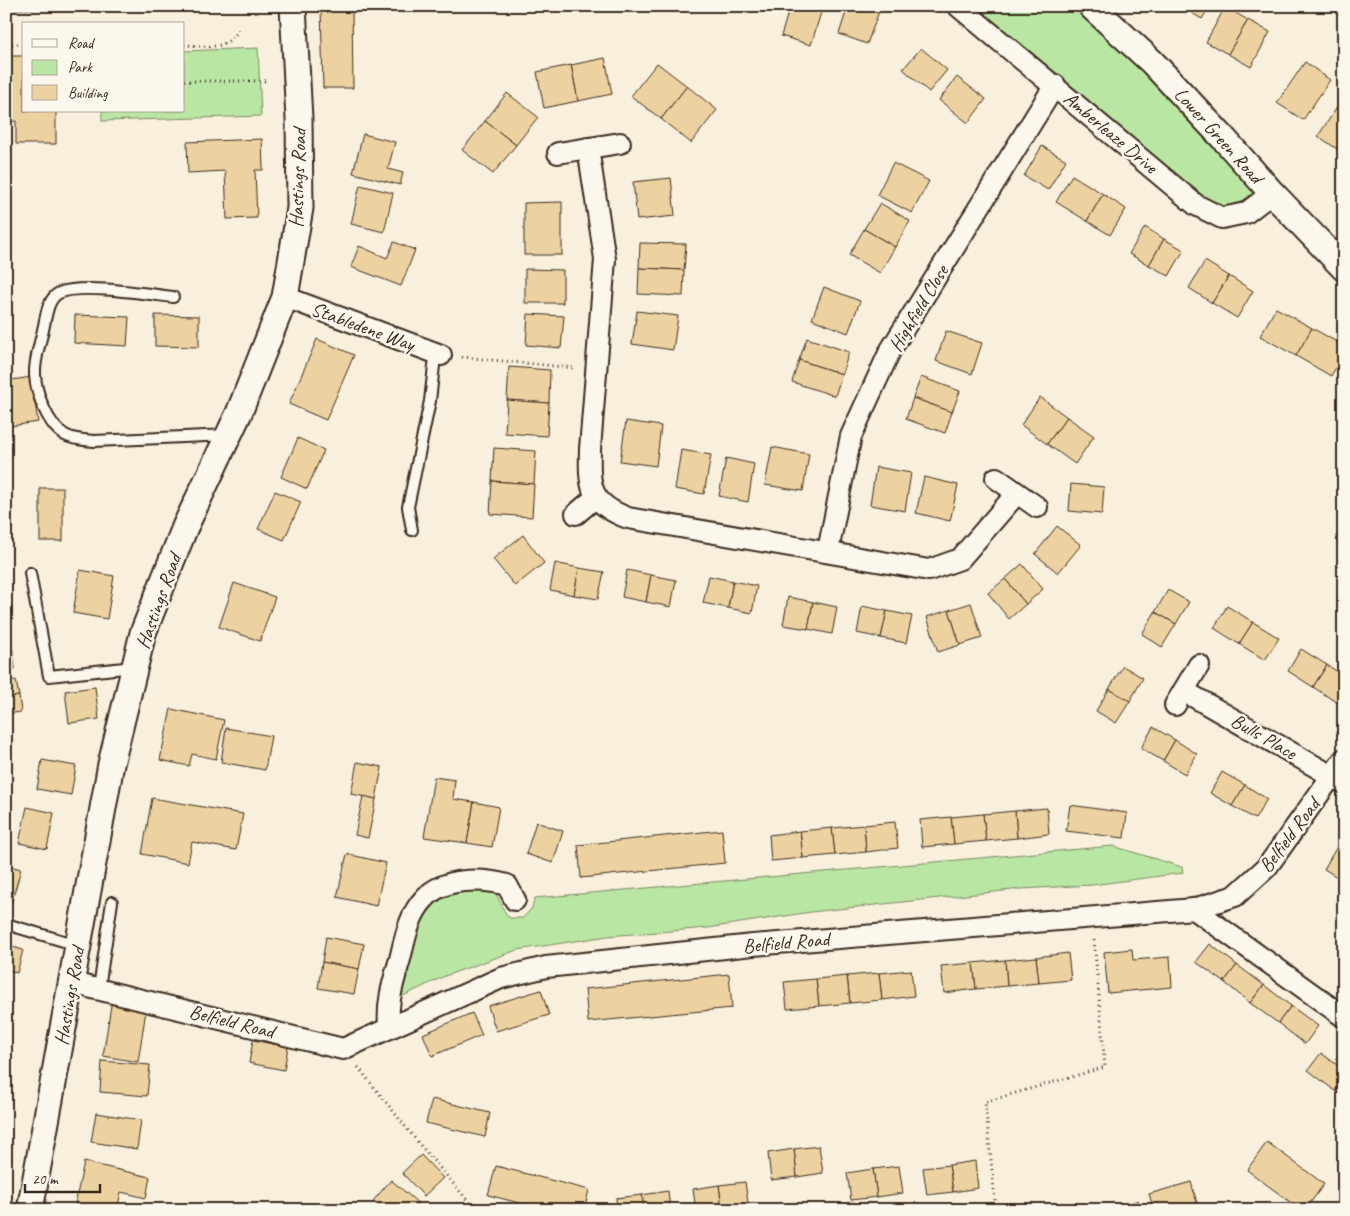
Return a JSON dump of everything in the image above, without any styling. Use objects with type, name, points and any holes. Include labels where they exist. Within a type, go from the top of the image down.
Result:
[{"type":"street","name":"Hastings Road","points":[[30,1210],[111,764],[143,633],[185,527],[229,435],[285,297],[300,208],[299,119],[293,6]]},
{"type":"street","name":"Amberleaze Drive","points":[[958,6],[1055,85],[1196,205],[1222,218],[1246,213],[1272,193]]},
{"type":"street","name":"Lower Green Road","points":[[1091,6],[1152,62],[1272,193],[1344,268]]},
{"type":"street","name":"Highfield Close","points":[[828,551],[851,436],[890,351],[1055,85]]},
{"type":"street","points":[[558,153],[620,143]]},
{"type":"street","points":[[588,148],[605,259],[590,480],[596,497],[610,511],[628,518],[828,551],[928,570],[960,559],[1017,493]]},
{"type":"street","name":"Stabledene Way","points":[[285,297],[447,356]]},
{"type":"street","points":[[996,478],[1037,507]]},
{"type":"street","points":[[576,514],[596,497]]},
{"type":"street","name":"Bulls Place","points":[[1200,665],[1180,698],[1338,779]]},
{"type":"street","name":"Belfield Road","points":[[72,983],[343,1049],[389,1026],[501,978],[546,967],[754,944],[1194,909],[1234,896],[1267,868],[1338,779],[1344,758]]},
{"type":"street","points":[[389,1026],[387,1005],[408,927],[423,899],[437,889],[460,882],[489,880],[507,885],[516,900]]},
{"type":"street","points":[[1194,909],[1344,1017]]},
{"type":"lane","points":[[173,297],[95,290],[60,292],[53,297],[48,308],[35,376],[44,408],[52,423],[64,435],[80,440],[229,435]]},
{"type":"lane","points":[[412,530],[408,508],[430,401],[435,357],[447,356]]},
{"type":"lane","points":[[30,573],[49,676],[124,668],[134,671]]},
{"type":"lane","name":"Hastings Road","points":[[98,988],[112,902]]},
{"type":"lane","points":[[6,924],[78,945]]},
{"type":"path","points":[[185,45],[225,45],[233,39],[240,28]]},
{"type":"path","points":[[6,30],[7,56]]},
{"type":"path","points":[[7,44],[22,44]]},
{"type":"path","points":[[185,81],[269,81]]},
{"type":"path","points":[[447,356],[596,370]]},
{"type":"path","points":[[996,1210],[985,1102],[1105,1068],[1092,918]]},
{"type":"path","points":[[343,1049],[420,1145],[476,1210]]},
{"type":"green space","points":[[958,6],[1091,6],[1272,193],[1222,218]]},
{"type":"green space","points":[[258,48],[261,116],[102,121],[102,112],[185,112],[185,51]]},
{"type":"green space","points":[[1113,846],[1182,867],[1183,873],[1092,885],[1021,889],[811,912],[708,928],[608,936],[517,950],[445,976],[403,996],[399,991],[412,944],[418,928],[426,915],[437,903],[450,895],[466,890],[493,889],[509,918],[523,918],[532,908],[535,898]]},
{"type":"building","points":[[6,6],[35,6],[35,9],[6,10]]},
{"type":"building","points":[[321,6],[352,6],[353,88],[323,88]]},
{"type":"building","points":[[790,6],[823,6],[811,45],[781,36]]},
{"type":"building","points":[[848,6],[881,6],[867,44],[839,34]]},
{"type":"building","points":[[1180,6],[1210,6],[1202,19]]},
{"type":"building","points":[[1225,7],[1248,20],[1228,54],[1206,42]]},
{"type":"building","points":[[1248,20],[1270,32],[1251,67],[1228,54]]},
{"type":"building","points":[[921,48],[947,70],[929,92],[903,69]]},
{"type":"building","points":[[6,56],[22,56],[22,112],[56,112],[56,144],[16,144],[16,121],[6,122]]},
{"type":"building","points":[[605,58],[612,94],[578,101],[571,65]]},
{"type":"building","points":[[1305,62],[1330,80],[1303,120],[1277,103]]},
{"type":"building","points":[[657,63],[687,86],[661,119],[631,96]]},
{"type":"building","points":[[571,65],[578,101],[544,108],[537,72]]},
{"type":"building","points":[[957,77],[986,99],[968,123],[939,100]]},
{"type":"building","points":[[687,86],[717,110],[691,143],[661,119]]},
{"type":"building","points":[[507,93],[538,117],[516,145],[485,121]]},
{"type":"building","points":[[1344,97],[1344,140],[1337,149],[1318,136]]},
{"type":"building","points":[[485,121],[516,145],[493,174],[462,150]]},
{"type":"building","points":[[363,134],[395,142],[388,169],[403,173],[400,185],[353,173]]},
{"type":"building","points":[[262,139],[263,170],[255,170],[257,218],[227,219],[225,171],[188,173],[187,142]]},
{"type":"building","points":[[1042,146],[1066,160],[1048,190],[1024,176]]},
{"type":"building","points":[[893,163],[929,181],[912,213],[877,195]]},
{"type":"building","points":[[1072,175],[1103,194],[1087,221],[1056,202]]},
{"type":"building","points":[[671,178],[675,216],[637,220],[633,182]]},
{"type":"building","points":[[360,185],[393,193],[384,232],[351,224]]},
{"type":"building","points":[[1103,194],[1126,209],[1110,235],[1087,221]]},
{"type":"building","points":[[562,202],[562,255],[524,255],[524,203]]},
{"type":"building","points":[[880,203],[910,221],[895,247],[864,229]]},
{"type":"building","points":[[1145,227],[1164,239],[1149,265],[1129,254]]},
{"type":"building","points":[[864,229],[895,247],[880,273],[849,255]]},
{"type":"building","points":[[1164,239],[1184,250],[1169,276],[1149,265]]},
{"type":"building","points":[[394,242],[415,250],[401,286],[351,267],[359,246],[387,258]]},
{"type":"building","points":[[640,243],[686,244],[684,270],[639,268]]},
{"type":"building","points":[[1205,261],[1229,276],[1212,303],[1189,288]]},
{"type":"building","points":[[639,268],[684,270],[683,296],[638,294]]},
{"type":"building","points":[[525,269],[563,270],[563,303],[525,303]]},
{"type":"building","points":[[1229,276],[1253,291],[1237,318],[1212,303]]},
{"type":"building","points":[[824,287],[860,301],[848,333],[812,319]]},
{"type":"building","points":[[1276,308],[1312,328],[1296,356],[1260,336]]},
{"type":"building","points":[[637,311],[678,316],[673,350],[632,344]]},
{"type":"building","points":[[528,314],[564,316],[561,348],[526,345]]},
{"type":"building","points":[[75,315],[129,317],[127,346],[74,343]]},
{"type":"building","points":[[155,315],[199,316],[199,347],[155,346]]},
{"type":"building","points":[[1312,328],[1344,346],[1344,353],[1331,376],[1296,356]]},
{"type":"building","points":[[946,331],[982,343],[972,374],[936,361]]},
{"type":"building","points":[[807,338],[849,352],[842,374],[799,360]]},
{"type":"building","points":[[317,339],[354,355],[326,420],[289,404]]},
{"type":"building","points":[[799,360],[842,374],[835,396],[792,382]]},
{"type":"building","points":[[509,367],[550,370],[549,403],[507,400]]},
{"type":"building","points":[[31,377],[38,422],[11,426],[6,381]]},
{"type":"building","points":[[921,377],[960,391],[952,412],[913,398]]},
{"type":"building","points":[[1040,397],[1067,417],[1047,444],[1021,425]]},
{"type":"building","points":[[913,398],[952,412],[945,433],[906,419]]},
{"type":"building","points":[[507,400],[549,403],[547,436],[505,433]]},
{"type":"building","points":[[1067,417],[1094,436],[1075,464],[1047,444]]},
{"type":"building","points":[[626,421],[661,426],[656,466],[620,461]]},
{"type":"building","points":[[298,438],[324,450],[307,489],[281,477]]},
{"type":"building","points":[[772,447],[809,454],[803,491],[765,485]]},
{"type":"building","points":[[494,448],[536,451],[534,484],[492,481]]},
{"type":"building","points":[[681,450],[711,455],[704,494],[675,489]]},
{"type":"building","points":[[726,458],[754,464],[748,502],[719,496]]},
{"type":"building","points":[[876,467],[911,473],[905,511],[870,505]]},
{"type":"building","points":[[924,477],[958,485],[950,521],[916,513]]},
{"type":"building","points":[[492,481],[534,484],[532,517],[490,514]]},
{"type":"building","points":[[1071,484],[1104,487],[1102,514],[1069,511]]},
{"type":"building","points":[[40,488],[63,488],[63,541],[40,541]]},
{"type":"building","points":[[275,491],[301,502],[284,540],[258,529]]},
{"type":"building","points":[[1057,526],[1081,545],[1058,573],[1035,554]]},
{"type":"building","points":[[523,535],[544,563],[515,586],[493,559]]},
{"type":"building","points":[[555,563],[579,568],[574,595],[550,590]]},
{"type":"building","points":[[1022,564],[1043,589],[1026,604],[1005,579]]},
{"type":"building","points":[[579,568],[604,572],[598,599],[574,595]]},
{"type":"building","points":[[80,570],[114,576],[107,619],[73,613]]},
{"type":"building","points":[[627,570],[651,575],[646,602],[622,597]]},
{"type":"building","points":[[651,575],[676,580],[671,607],[646,602]]},
{"type":"building","points":[[709,576],[733,581],[728,608],[703,603]]},
{"type":"building","points":[[1005,579],[1026,604],[1009,619],[988,593]]},
{"type":"building","points":[[733,581],[757,586],[752,613],[728,608]]},
{"type":"building","points":[[234,583],[275,597],[260,641],[219,627]]},
{"type":"building","points":[[1168,590],[1189,602],[1176,624],[1155,612]]},
{"type":"building","points":[[788,597],[813,602],[808,629],[783,625]]},
{"type":"building","points":[[813,602],[837,607],[832,634],[808,629]]},
{"type":"building","points":[[971,603],[982,638],[960,645],[949,610]]},
{"type":"building","points":[[862,606],[887,611],[881,638],[857,633]]},
{"type":"building","points":[[1227,606],[1253,622],[1239,644],[1214,628]]},
{"type":"building","points":[[949,610],[960,645],[938,652],[927,617]]},
{"type":"building","points":[[887,611],[912,616],[906,643],[881,638]]},
{"type":"building","points":[[1155,612],[1176,624],[1162,647],[1142,634]]},
{"type":"building","points":[[6,615],[10,631],[6,632]]},
{"type":"building","points":[[1253,622],[1279,638],[1265,660],[1239,644]]},
{"type":"building","points":[[11,636],[13,652],[6,654],[6,637]]},
{"type":"building","points":[[1301,649],[1327,665],[1313,687],[1288,671]]},
{"type":"building","points":[[13,652],[15,669],[6,670],[6,654]]},
{"type":"building","points":[[1327,665],[1344,676],[1344,696],[1339,704],[1313,687]]},
{"type":"building","points":[[1123,666],[1143,678],[1130,701],[1109,689]]},
{"type":"building","points":[[16,680],[19,696],[6,698],[6,682]]},
{"type":"building","points":[[95,687],[99,719],[69,723],[65,691]]},
{"type":"building","points":[[1109,689],[1130,701],[1116,723],[1096,711]]},
{"type":"building","points":[[19,696],[21,712],[6,714],[6,698]]},
{"type":"building","points":[[171,709],[224,720],[216,759],[192,754],[189,766],[160,760]]},
{"type":"building","points":[[1153,727],[1175,740],[1163,761],[1141,748]]},
{"type":"building","points":[[226,728],[271,736],[265,770],[221,762]]},
{"type":"building","points":[[1175,740],[1197,754],[1185,774],[1163,761]]},
{"type":"building","points":[[42,760],[76,766],[71,795],[37,789]]},
{"type":"building","points":[[357,762],[382,767],[376,799],[351,794]]},
{"type":"building","points":[[1222,772],[1245,785],[1232,806],[1210,793]]},
{"type":"building","points":[[434,777],[455,780],[453,799],[474,802],[467,843],[424,837]]},
{"type":"building","points":[[1245,785],[1267,799],[1255,819],[1232,806]]},
{"type":"building","points":[[363,796],[376,799],[368,838],[355,835]]},
{"type":"building","points":[[152,798],[243,814],[236,850],[192,842],[188,863],[142,854]]},
{"type":"building","points":[[474,802],[499,807],[492,847],[467,843]]},
{"type":"building","points":[[1070,805],[1127,813],[1124,838],[1066,831]]},
{"type":"building","points":[[27,807],[54,813],[47,849],[19,843]]},
{"type":"building","points":[[1047,808],[1049,834],[1017,838],[1015,811]]},
{"type":"building","points":[[1015,811],[1017,838],[986,841],[983,814]]},
{"type":"building","points":[[983,814],[986,841],[954,844],[951,817]]},
{"type":"building","points":[[951,817],[954,844],[922,847],[920,820]]},
{"type":"building","points":[[536,822],[563,831],[553,863],[526,854]]},
{"type":"building","points":[[895,822],[898,848],[866,852],[864,825]]},
{"type":"building","points":[[864,825],[866,852],[835,855],[832,828]]},
{"type":"building","points":[[832,828],[835,855],[803,858],[800,831]]},
{"type":"building","points":[[722,830],[725,863],[581,878],[578,845]]},
{"type":"building","points":[[800,831],[803,858],[771,861],[769,835]]},
{"type":"building","points":[[1339,843],[1344,846],[1342,880],[1324,869]]},
{"type":"building","points":[[347,854],[386,863],[376,906],[337,897]]},
{"type":"building","points":[[6,865],[21,869],[10,908],[6,907]]},
{"type":"building","points":[[326,937],[364,944],[359,969],[322,962]]},
{"type":"building","points":[[1210,944],[1237,965],[1224,982],[1196,962]]},
{"type":"building","points":[[6,945],[23,950],[17,973],[6,969]]},
{"type":"building","points":[[1132,949],[1133,960],[1170,957],[1172,987],[1108,993],[1104,952]]},
{"type":"building","points":[[1068,953],[1071,980],[1039,983],[1036,957]]},
{"type":"building","points":[[1036,957],[1039,983],[1007,986],[1005,960]]},
{"type":"building","points":[[1005,960],[1007,986],[976,989],[973,963]]},
{"type":"building","points":[[322,962],[359,969],[354,994],[318,988]]},
{"type":"building","points":[[973,963],[976,989],[944,993],[941,966]]},
{"type":"building","points":[[1237,965],[1264,985],[1250,1003],[1224,982]]},
{"type":"building","points":[[911,970],[914,996],[882,1000],[879,973]]},
{"type":"building","points":[[879,973],[882,1000],[850,1003],[847,976]]},
{"type":"building","points":[[729,974],[732,1008],[588,1022],[585,989]]},
{"type":"building","points":[[847,976],[850,1003],[819,1006],[816,979]]},
{"type":"building","points":[[816,979],[819,1006],[787,1009],[784,982]]},
{"type":"building","points":[[1264,985],[1291,1006],[1278,1023],[1250,1003]]},
{"type":"building","points":[[541,990],[549,1015],[496,1031],[488,1006]]},
{"type":"building","points":[[112,999],[147,1004],[138,1062],[103,1056]]},
{"type":"building","points":[[1291,1006],[1318,1026],[1305,1044],[1278,1023]]},
{"type":"building","points":[[472,1013],[482,1035],[432,1056],[423,1034]]},
{"type":"building","points":[[253,1040],[288,1047],[284,1070],[249,1063]]},
{"type":"building","points":[[1321,1053],[1344,1070],[1344,1080],[1335,1091],[1308,1070]]},
{"type":"building","points":[[102,1061],[150,1065],[147,1096],[100,1092]]},
{"type":"building","points":[[1344,1080],[1344,1097],[1335,1091]]},
{"type":"building","points":[[432,1099],[490,1113],[485,1137],[426,1123]]},
{"type":"building","points":[[96,1113],[141,1120],[137,1149],[91,1142]]},
{"type":"building","points":[[1267,1142],[1324,1184],[1305,1210],[1301,1210],[1247,1170]]},
{"type":"building","points":[[819,1146],[823,1173],[797,1177],[794,1149]]},
{"type":"building","points":[[794,1149],[797,1177],[771,1180],[768,1153]]},
{"type":"building","points":[[421,1155],[443,1178],[424,1196],[402,1173]]},
{"type":"building","points":[[975,1161],[978,1188],[953,1192],[949,1165]]},
{"type":"building","points":[[84,1162],[150,1177],[146,1198],[121,1192],[117,1210],[100,1210],[75,1204]]},
{"type":"building","points":[[949,1165],[953,1192],[927,1195],[923,1168]]},
{"type":"building","points":[[496,1166],[589,1190],[584,1210],[547,1210],[488,1195]]},
{"type":"building","points":[[899,1166],[903,1193],[877,1197],[873,1169]]},
{"type":"building","points":[[873,1169],[877,1197],[851,1200],[847,1173]]},
{"type":"building","points":[[391,1180],[418,1203],[412,1210],[383,1210],[373,1201]]},
{"type":"building","points":[[745,1182],[749,1209],[722,1210],[719,1185]]},
{"type":"building","points":[[1191,1182],[1199,1210],[1154,1210],[1149,1194]]},
{"type":"building","points":[[719,1185],[722,1210],[696,1210],[693,1189]]},
{"type":"building","points":[[668,1191],[670,1210],[644,1210],[642,1195]]},
{"type":"building","points":[[642,1195],[644,1210],[617,1210],[616,1198]]},
{"type":"building","points":[[1138,1200],[1142,1210],[1113,1210]]}]
